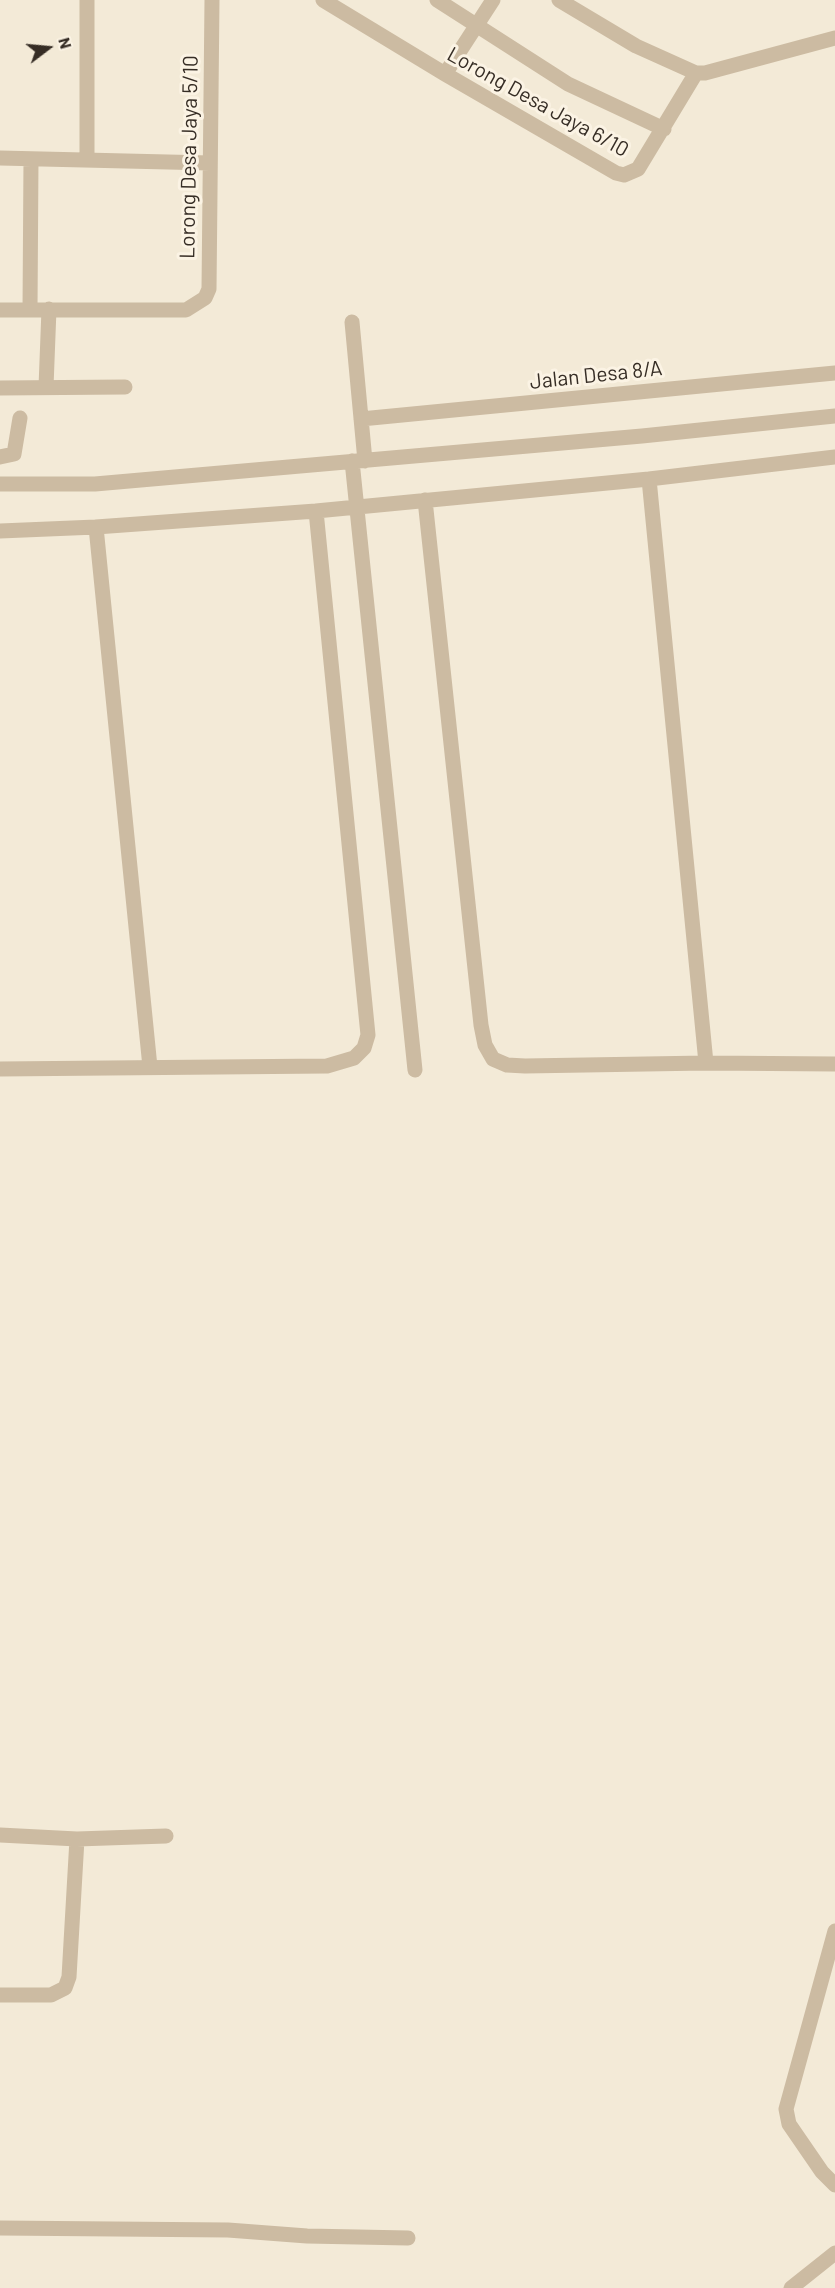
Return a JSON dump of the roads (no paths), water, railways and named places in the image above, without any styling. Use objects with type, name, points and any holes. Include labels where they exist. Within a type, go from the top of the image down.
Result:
[{"type":"street","points":[[87,0],[87,159]]},
{"type":"street","name":"Lorong Desa Jaya 5/10","points":[[49,309],[177,310],[193,307],[205,298],[209,289],[212,0]]},
{"type":"street","name":"Lorong Desa Jaya 6/10","points":[[323,0],[445,74],[616,173],[624,175],[638,170],[696,73]]},
{"type":"street","points":[[437,0],[568,84],[664,129]]},
{"type":"street","points":[[445,74],[493,0]]},
{"type":"street","points":[[559,0],[636,46],[696,73],[705,73],[835,38]]},
{"type":"street","points":[[0,158],[210,163]]},
{"type":"street","points":[[30,310],[31,159]]},
{"type":"street","points":[[0,310],[49,309],[46,387]]},
{"type":"street","points":[[352,322],[361,419],[358,507],[415,1071]]},
{"type":"street","name":"Jalan Desa 8/A","points":[[361,419],[835,373]]},
{"type":"street","points":[[0,388],[126,387]]},
{"type":"street","points":[[0,484],[95,483],[642,436],[835,416]]},
{"type":"street","points":[[0,457],[14,454],[20,418]]},
{"type":"street","points":[[0,531],[96,527],[316,511],[649,479],[835,457]]},
{"type":"street","points":[[649,479],[706,1063]]},
{"type":"street","points":[[425,500],[481,1025],[485,1045],[493,1059],[507,1065],[525,1066],[706,1063],[835,1064]]},
{"type":"street","points":[[0,1069],[327,1066],[354,1058],[364,1048],[368,1035],[316,511]]},
{"type":"street","points":[[96,527],[150,1067]]},
{"type":"street","points":[[0,1835],[77,1839],[166,1836]]},
{"type":"street","points":[[0,1995],[51,1995],[65,1988],[69,1977],[77,1839]]},
{"type":"street","points":[[835,1932],[786,2109],[789,2124],[822,2172],[835,2185]]},
{"type":"street","points":[[0,2228],[228,2230],[307,2236],[408,2238]]},
{"type":"street","points":[[791,2288],[835,2253]]}]
